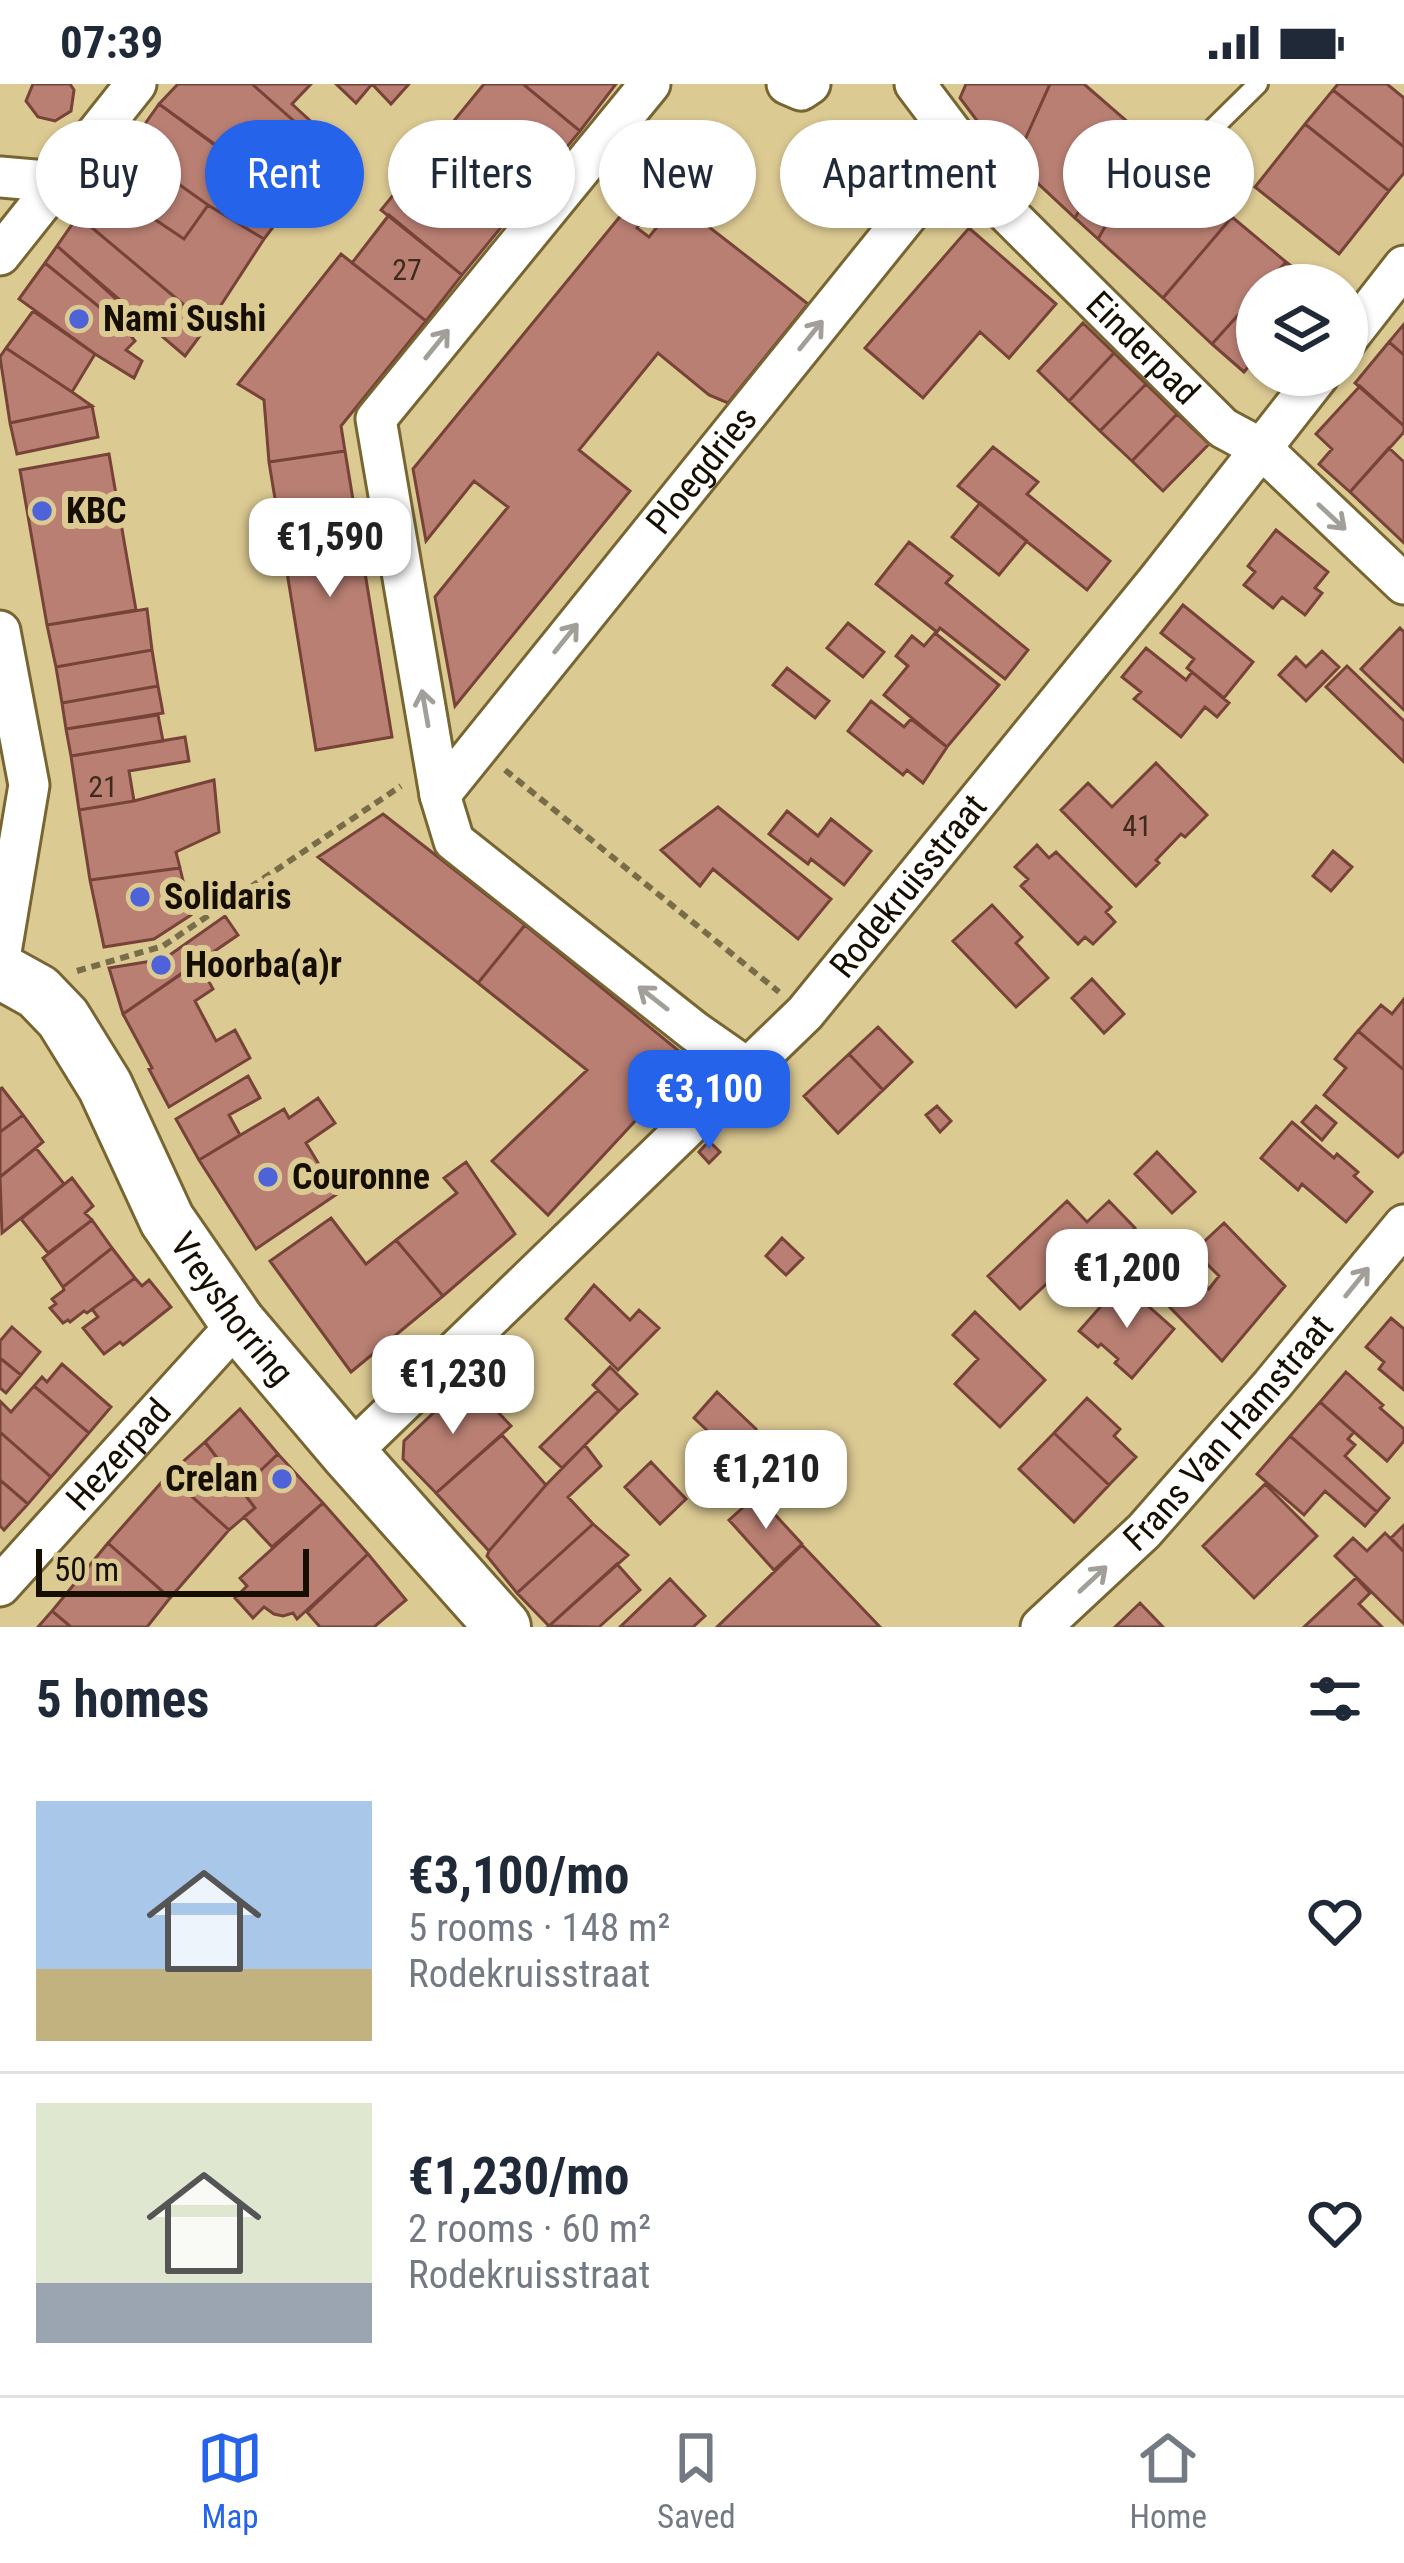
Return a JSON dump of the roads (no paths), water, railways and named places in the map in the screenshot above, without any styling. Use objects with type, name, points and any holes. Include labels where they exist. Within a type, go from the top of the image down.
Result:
[{"type":"main road","name":"Vreyshorring","points":[[13,973],[63,1018],[105,1086],[166,1220],[238,1323],[503,1627]]},
{"type":"street","points":[[107,120],[136,84]]},
{"type":"street","points":[[650,84],[376,419],[437,779],[454,841],[747,1068]]},
{"type":"street","points":[[787,84],[801,90],[810,84]]},
{"type":"street","name":"Einderpad","points":[[915,84],[942,120]]},
{"type":"street","points":[[0,177],[36,180]]},
{"type":"street","points":[[0,255],[36,210]]},
{"type":"street","name":"Ploegdries","points":[[437,779],[478,748],[897,228]]},
{"type":"street","name":"Einderpad","points":[[1022,228],[1223,428],[1262,449],[1404,584]]},
{"type":"street","points":[[1368,312],[1404,266]]},
{"type":"street","name":"Rodekruisstraat","points":[[349,1454],[805,1013],[1303,396]]},
{"type":"street","points":[[0,632],[29,785],[13,973]]},
{"type":"street","name":"Frans Van Hamstraat","points":[[1042,1627],[1144,1531],[1404,1225]]},
{"type":"street","name":"Hezerpad","points":[[0,1586],[238,1323]]},
{"type":"lane","points":[[1222,120],[1258,84]]},
{"type":"place","name":"Nami Sushi","points":[[79,319]]},
{"type":"place","name":"KBC","points":[[42,511]]},
{"type":"place","name":"Solidaris","points":[[140,897]]},
{"type":"place","name":"Hoorba(a)r","points":[[161,965]]},
{"type":"place","name":"Couronne","points":[[268,1177]]},
{"type":"place","name":"Crelan","points":[[282,1479]]}]
